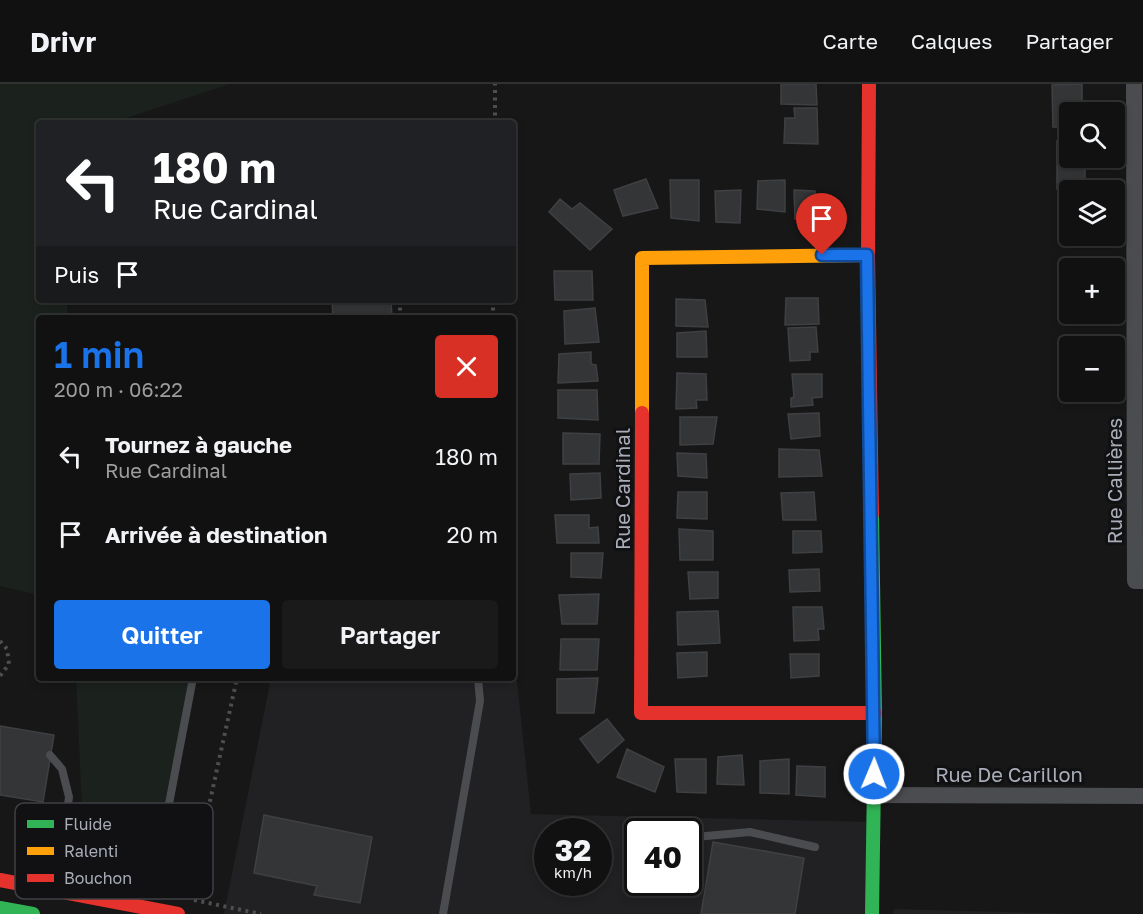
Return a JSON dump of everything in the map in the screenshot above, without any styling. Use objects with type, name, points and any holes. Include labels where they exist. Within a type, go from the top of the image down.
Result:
[{"type":"street","points":[[869,84],[867,255],[875,713],[872,914]]},
{"type":"street","name":"Rue Callières","points":[[1134,84],[1135,581],[1143,581]]},
{"type":"street","name":"Rue Cardinal","points":[[867,255],[642,258],[641,713],[875,713]]},
{"type":"street","name":"Rue De Carillon","points":[[874,795],[1143,796]]},
{"type":"street","points":[[0,880],[15,883]]},
{"type":"street","points":[[100,899],[182,910]]},
{"type":"street","points":[[0,908],[33,914]]},
{"type":"lane","points":[[169,803],[192,681]]},
{"type":"lane","points":[[443,914],[480,701],[478,681]]},
{"type":"lane","points":[[50,755],[62,769],[69,797],[68,803]]},
{"type":"lane","points":[[702,836],[750,832],[816,847]]},
{"type":"lane","points":[[127,904],[128,899]]},
{"type":"path","points":[[495,84],[495,120]]},
{"type":"path","points":[[0,641],[8,649],[9,664],[0,676]]},
{"type":"path","points":[[207,803],[236,681]]},
{"type":"shaded area","points":[[0,84],[230,84],[120,120],[36,120],[36,303],[67,303],[67,315],[36,315],[36,594],[0,586]]},
{"type":"shaded area","points":[[516,672],[531,814],[874,822],[872,914],[224,914],[270,681],[516,681]]},
{"type":"shaded area","points":[[76,681],[192,681],[169,803],[82,803]]},
{"type":"shaded area","points":[[894,909],[1078,914],[893,914]]},
{"type":"building","points":[[781,84],[816,84],[817,105],[781,104]]},
{"type":"building","points":[[1082,84],[1082,102],[1059,102],[1059,127],[1053,127],[1052,85]]},
{"type":"building","points":[[794,108],[817,108],[818,144],[784,143],[785,118],[795,118]]},
{"type":"building","points":[[1057,141],[1059,141],[1059,168],[1085,168],[1085,180],[1059,180],[1059,189],[1057,189]]},
{"type":"building","points":[[646,179],[658,208],[623,216],[614,190]]},
{"type":"building","points":[[670,180],[699,180],[699,221],[671,218]]},
{"type":"building","points":[[785,180],[785,212],[757,209],[758,181]]},
{"type":"building","points":[[741,190],[740,223],[716,222],[715,191]]},
{"type":"building","points":[[794,190],[815,191],[818,219],[795,219]]},
{"type":"building","points":[[560,199],[572,209],[580,203],[612,229],[590,250],[549,212]]},
{"type":"building","points":[[554,271],[592,271],[593,300],[555,300]]},
{"type":"building","points":[[786,298],[818,298],[819,324],[785,325]]},
{"type":"building","points":[[676,299],[705,300],[708,327],[676,326]]},
{"type":"building","points":[[332,303],[391,303],[392,315],[333,315]]},
{"type":"building","points":[[595,308],[599,342],[565,344],[564,311]]},
{"type":"building","points":[[816,327],[818,352],[810,352],[810,360],[790,361],[788,328]]},
{"type":"building","points":[[706,331],[707,357],[677,357],[677,333]]},
{"type":"building","points":[[591,352],[591,364],[596,365],[598,381],[558,383],[559,354]]},
{"type":"building","points":[[677,373],[706,374],[707,400],[696,400],[697,408],[676,409]]},
{"type":"building","points":[[792,374],[822,374],[822,397],[812,398],[813,405],[791,407],[791,398],[794,397]]},
{"type":"building","points":[[558,390],[597,390],[598,420],[558,418]]},
{"type":"building","points":[[819,413],[820,436],[791,439],[788,414]]},
{"type":"building","points":[[680,417],[717,417],[713,444],[680,445]]},
{"type":"building","points":[[563,433],[600,434],[599,464],[563,464]]},
{"type":"building","points":[[779,449],[819,450],[822,476],[779,477]]},
{"type":"building","points":[[677,453],[706,454],[707,478],[678,476]]},
{"type":"building","points":[[600,473],[601,498],[571,500],[570,474]]},
{"type":"building","points":[[678,492],[707,492],[707,519],[677,518]]},
{"type":"building","points":[[814,492],[816,520],[783,520],[781,493]]},
{"type":"building","points":[[555,515],[589,515],[589,528],[598,527],[599,543],[557,543]]},
{"type":"building","points":[[679,529],[713,531],[713,560],[680,560]]},
{"type":"building","points":[[793,531],[821,531],[822,552],[793,553]]},
{"type":"building","points":[[571,553],[603,553],[601,578],[571,577]]},
{"type":"building","points":[[819,569],[820,591],[790,592],[789,570]]},
{"type":"building","points":[[688,572],[718,572],[718,598],[690,599]]},
{"type":"building","points":[[599,594],[597,624],[562,624],[559,595]]},
{"type":"building","points":[[793,607],[822,607],[824,629],[818,629],[819,640],[794,641]]},
{"type":"building","points":[[718,611],[720,643],[678,645],[677,612]]},
{"type":"building","points":[[561,639],[599,639],[597,670],[560,670]]},
{"type":"building","points":[[707,652],[707,676],[678,678],[677,653]]},
{"type":"building","points":[[790,654],[819,654],[819,676],[791,678]]},
{"type":"building","points":[[598,678],[594,713],[557,713],[557,679]]},
{"type":"building","points":[[607,719],[624,740],[598,763],[580,739]]},
{"type":"building","points":[[0,726],[54,735],[43,802],[0,795]]},
{"type":"building","points":[[627,749],[664,767],[655,792],[617,777]]},
{"type":"building","points":[[742,755],[744,785],[717,784],[718,757]]},
{"type":"building","points":[[675,759],[706,759],[706,793],[677,792]]},
{"type":"building","points":[[789,759],[789,794],[760,793],[760,761]]},
{"type":"building","points":[[797,766],[825,767],[825,797],[796,795]]},
{"type":"building","points":[[264,815],[372,837],[360,903],[314,895],[317,886],[254,873]]},
{"type":"building","points":[[713,842],[804,858],[795,914],[701,914]]},
{"type":"traffic: fast","points":[[872,514],[875,713],[872,914]]},
{"type":"traffic: fast","points":[[0,908],[33,914]]},
{"type":"traffic: slow","points":[[642,413],[642,258],[868,255]]},
{"type":"traffic: jam","points":[[869,84],[868,255],[872,514]]},
{"type":"traffic: jam","points":[[642,413],[641,713],[875,713]]},
{"type":"traffic: jam","points":[[0,880],[15,883]]},
{"type":"traffic: jam","points":[[99,899],[178,914]]},
{"type":"route","points":[[822,255],[867,255],[875,713],[874,774]]}]
